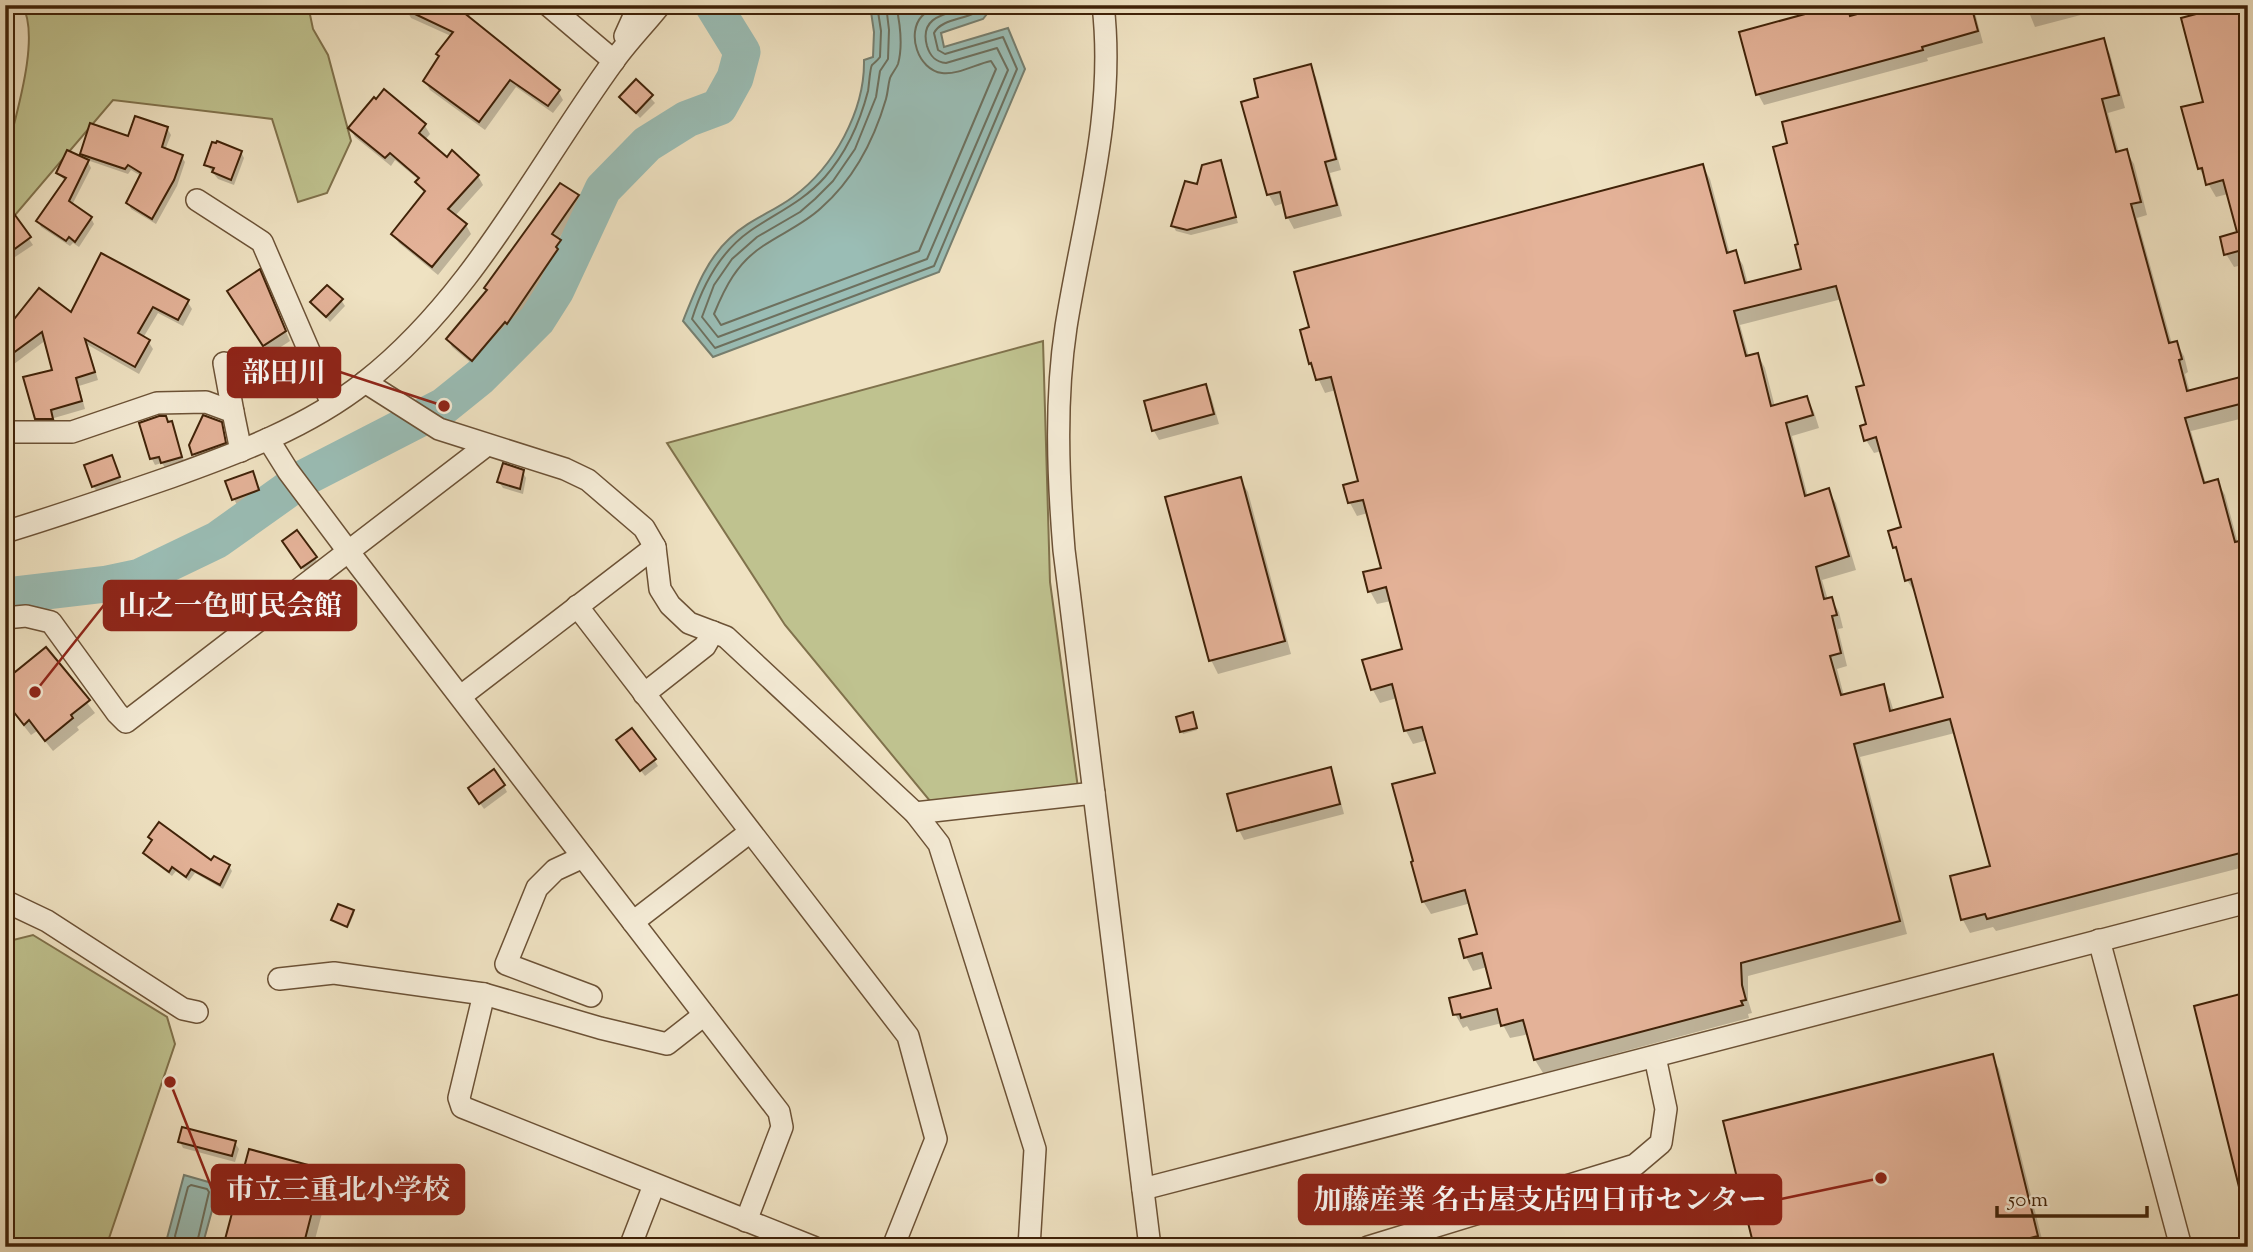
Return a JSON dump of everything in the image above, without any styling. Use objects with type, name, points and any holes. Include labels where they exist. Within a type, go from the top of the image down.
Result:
[{"type":"street","points":[[548,5],[614,61]]},
{"type":"street","points":[[614,61],[639,5]]},
{"type":"street","points":[[5,532],[77,510],[241,452],[332,404],[365,382],[415,336],[453,293],[514,210],[614,61],[660,5]]},
{"type":"street","points":[[1103,5],[1107,65],[1103,124],[1066,330],[1059,416],[1059,491],[1063,550],[1150,1247]]},
{"type":"street","points":[[197,200],[262,242],[332,404]]},
{"type":"street","points":[[224,363],[241,452]]},
{"type":"street","points":[[365,382],[408,412],[439,429],[565,469],[588,480],[644,528],[655,547],[660,589],[670,605],[689,623],[726,637],[915,813],[939,844],[1035,1149],[1029,1247]]},
{"type":"street","points":[[5,432],[72,432],[157,403],[206,402],[233,412]]},
{"type":"street","points":[[268,439],[348,551],[779,1112],[782,1127],[746,1221]]},
{"type":"street","points":[[5,618],[26,616],[51,622],[126,722],[487,445]]},
{"type":"street","points":[[461,696],[655,547]]},
{"type":"street","points":[[577,606],[908,1036],[936,1139],[893,1247]]},
{"type":"street","points":[[644,694],[705,646],[713,632]]},
{"type":"street","points":[[915,813],[1094,793]]},
{"type":"street","points":[[633,922],[750,832]]},
{"type":"street","points":[[583,857],[555,870],[537,888],[506,964],[591,996]]},
{"type":"street","points":[[5,901],[47,921],[183,1009],[197,1012]]},
{"type":"street","points":[[1143,1189],[2248,902]]},
{"type":"street","points":[[2099,940],[2180,1247]]},
{"type":"street","points":[[279,979],[334,973],[484,994],[600,1028],[667,1044],[704,1015]]},
{"type":"street","points":[[484,994],[459,1098],[462,1107],[813,1247]]},
{"type":"street","points":[[1368,1247],[1635,1165],[1661,1143],[1665,1109],[1655,1057]]},
{"type":"street","points":[[630,1247],[654,1185]]},
{"type":"green space","points":[[22,5],[308,5],[313,29],[328,55],[351,141],[327,193],[298,202],[272,119],[113,100],[16,214],[5,219],[5,145],[10,140],[18,109],[28,52],[27,18]]},
{"type":"green space","points":[[1043,341],[1050,582],[1078,788],[930,801],[785,625],[667,443]]},
{"type":"green space","points":[[33,935],[167,1017],[175,1044],[106,1247],[5,1247],[5,942]]},
{"type":"water","points":[[870,5],[994,5],[983,19],[941,33],[944,47],[1008,28],[1025,69],[939,272],[713,357],[683,321],[697,287],[714,256],[730,238],[808,185],[834,154],[853,118],[863,79],[864,60],[873,57],[874,32]]},
{"type":"water","points":[[184,1175],[219,1185],[202,1247],[183,1247],[166,1242]]},
{"type":"building","points":[[396,5],[466,5],[463,12],[560,90],[548,106],[510,80],[479,122],[423,81],[439,56],[436,54],[453,32]]},
{"type":"building","points":[[1838,5],[1847,5],[1850,16],[1890,5],[1971,5],[1978,31],[1922,47],[1923,50],[1756,95],[1739,32]]},
{"type":"building","points":[[2230,5],[2248,5],[2248,253],[2242,253],[2242,250],[2224,255],[2220,237],[2237,232],[2223,180],[2206,185],[2202,168],[2198,169],[2181,107],[2203,102],[2181,18]]},
{"type":"building","points":[[2104,38],[2119,95],[2102,99],[2116,152],[2127,149],[2141,202],[2131,204],[2169,343],[2177,341],[2187,391],[2248,375],[2248,402],[2185,418],[2204,483],[2218,479],[2235,542],[2248,539],[2248,851],[1987,919],[1985,914],[1961,920],[1950,876],[1990,866],[1950,719],[1854,744],[1900,921],[1741,963],[1746,1000],[1741,1001],[1743,1005],[1534,1060],[1523,1020],[1501,1026],[1497,1009],[1461,1018],[1460,1014],[1453,1015],[1449,998],[1491,988],[1482,953],[1464,958],[1459,939],[1477,934],[1465,890],[1422,902],[1392,784],[1435,773],[1422,727],[1404,731],[1392,684],[1371,690],[1362,660],[1402,649],[1386,587],[1368,592],[1363,572],[1381,568],[1363,500],[1348,503],[1343,485],[1358,481],[1331,377],[1316,380],[1311,363],[1309,364],[1300,330],[1309,327],[1294,272],[1703,164],[1727,253],[1736,250],[1745,283],[1801,269],[1795,245],[1798,244],[1773,147],[1787,143],[1782,122]],"holes":[[[1836,286],[1864,385],[1856,387],[1866,424],[1860,426],[1864,441],[1876,437],[1901,527],[1888,531],[1893,548],[1896,547],[1905,581],[1911,579],[1943,697],[1890,711],[1884,684],[1841,695],[1830,656],[1841,653],[1832,616],[1837,615],[1832,597],[1824,599],[1816,567],[1849,556],[1829,488],[1805,496],[1786,423],[1813,415],[1807,396],[1771,406],[1758,353],[1746,356],[1734,311]]]},
{"type":"building","points":[[1311,64],[1336,159],[1325,162],[1337,205],[1286,218],[1280,192],[1267,195],[1241,102],[1258,97],[1254,79]]},
{"type":"building","points":[[636,79],[653,95],[636,113],[619,97]]},
{"type":"building","points":[[384,89],[426,124],[419,133],[447,157],[452,150],[479,175],[448,209],[467,224],[432,267],[391,234],[425,191],[415,182],[419,178],[390,153],[385,158],[348,128]]},
{"type":"building","points":[[135,116],[168,127],[162,147],[183,155],[174,180],[152,219],[126,203],[141,173],[128,165],[125,169],[80,154],[90,123],[128,136]]},
{"type":"building","points":[[217,141],[242,151],[231,180],[212,172],[214,168],[204,165],[212,142]]},
{"type":"building","points":[[67,150],[89,160],[69,201],[92,217],[75,242],[69,237],[66,241],[36,221],[66,178],[56,173]]},
{"type":"building","points":[[1221,160],[1236,217],[1187,230],[1171,226],[1185,181],[1197,184],[1202,165]]},
{"type":"building","points":[[560,183],[579,195],[552,234],[561,240],[556,247],[558,249],[507,324],[505,322],[472,361],[446,339],[487,290],[484,288]]},
{"type":"building","points":[[15,215],[31,237],[5,256],[5,222]]},
{"type":"building","points":[[101,253],[189,300],[178,320],[153,307],[138,333],[150,340],[135,367],[85,339],[95,372],[76,378],[82,401],[51,410],[53,419],[35,419],[23,377],[52,370],[42,332],[5,359],[5,306],[15,318],[39,288],[71,312]]},
{"type":"building","points":[[260,269],[286,331],[263,346],[227,291]]},
{"type":"building","points":[[327,285],[343,299],[326,317],[310,302]]},
{"type":"building","points":[[1206,384],[1214,414],[1152,431],[1144,401]]},
{"type":"building","points":[[203,415],[222,422],[226,443],[192,455],[189,445]]},
{"type":"building","points":[[166,416],[168,422],[172,421],[182,457],[161,463],[159,457],[150,459],[139,423]]},
{"type":"building","points":[[112,455],[120,477],[92,487],[84,465]]},
{"type":"building","points":[[503,463],[524,470],[520,489],[497,482]]},
{"type":"building","points":[[253,471],[259,490],[232,500],[225,481]]},
{"type":"building","points":[[1241,477],[1285,641],[1209,661],[1165,497]]},
{"type":"building","points":[[297,530],[317,557],[301,568],[282,541]]},
{"type":"building","points":[[46,647],[90,700],[45,741],[29,720],[24,725],[5,701],[5,660],[15,672]]},
{"type":"building","points":[[1193,712],[1197,728],[1180,732],[1176,717]]},
{"type":"building","points":[[632,728],[656,759],[640,771],[616,740]]},
{"type":"building","points":[[1331,767],[1340,804],[1237,831],[1227,794]]},
{"type":"building","points":[[494,769],[505,785],[479,804],[468,788]]},
{"type":"building","points":[[159,822],[211,860],[214,856],[230,865],[220,885],[191,869],[186,877],[172,867],[169,872],[143,853],[152,840],[148,837]]},
{"type":"building","points":[[338,904],[354,910],[347,927],[331,920]]},
{"type":"building","points":[[2248,992],[2248,1198],[2242,1199],[2194,1006]]},
{"type":"building","points":[[1993,1054],[2038,1236],[1994,1247],[1754,1247],[1723,1121]]},
{"type":"building","points":[[182,1127],[236,1141],[232,1156],[178,1142]]},
{"type":"building","points":[[249,1149],[323,1169],[303,1247],[223,1247]]},
{"type":"waterway","points":[[5,596],[107,584],[140,577],[217,540],[304,478],[444,406],[480,377],[537,320],[556,290],[603,189],[647,144],[687,119],[719,107],[735,78],[742,52],[713,5]]},
{"type":"place","name":"部田川","points":[[444,406]]},
{"type":"place","name":"山之一色町民会館","points":[[35,692]]},
{"type":"place","name":"市立三重北小学校","points":[[170,1082]]},
{"type":"place","name":"加藤産業 名古屋支店四日市センター","points":[[1881,1178]]}]
